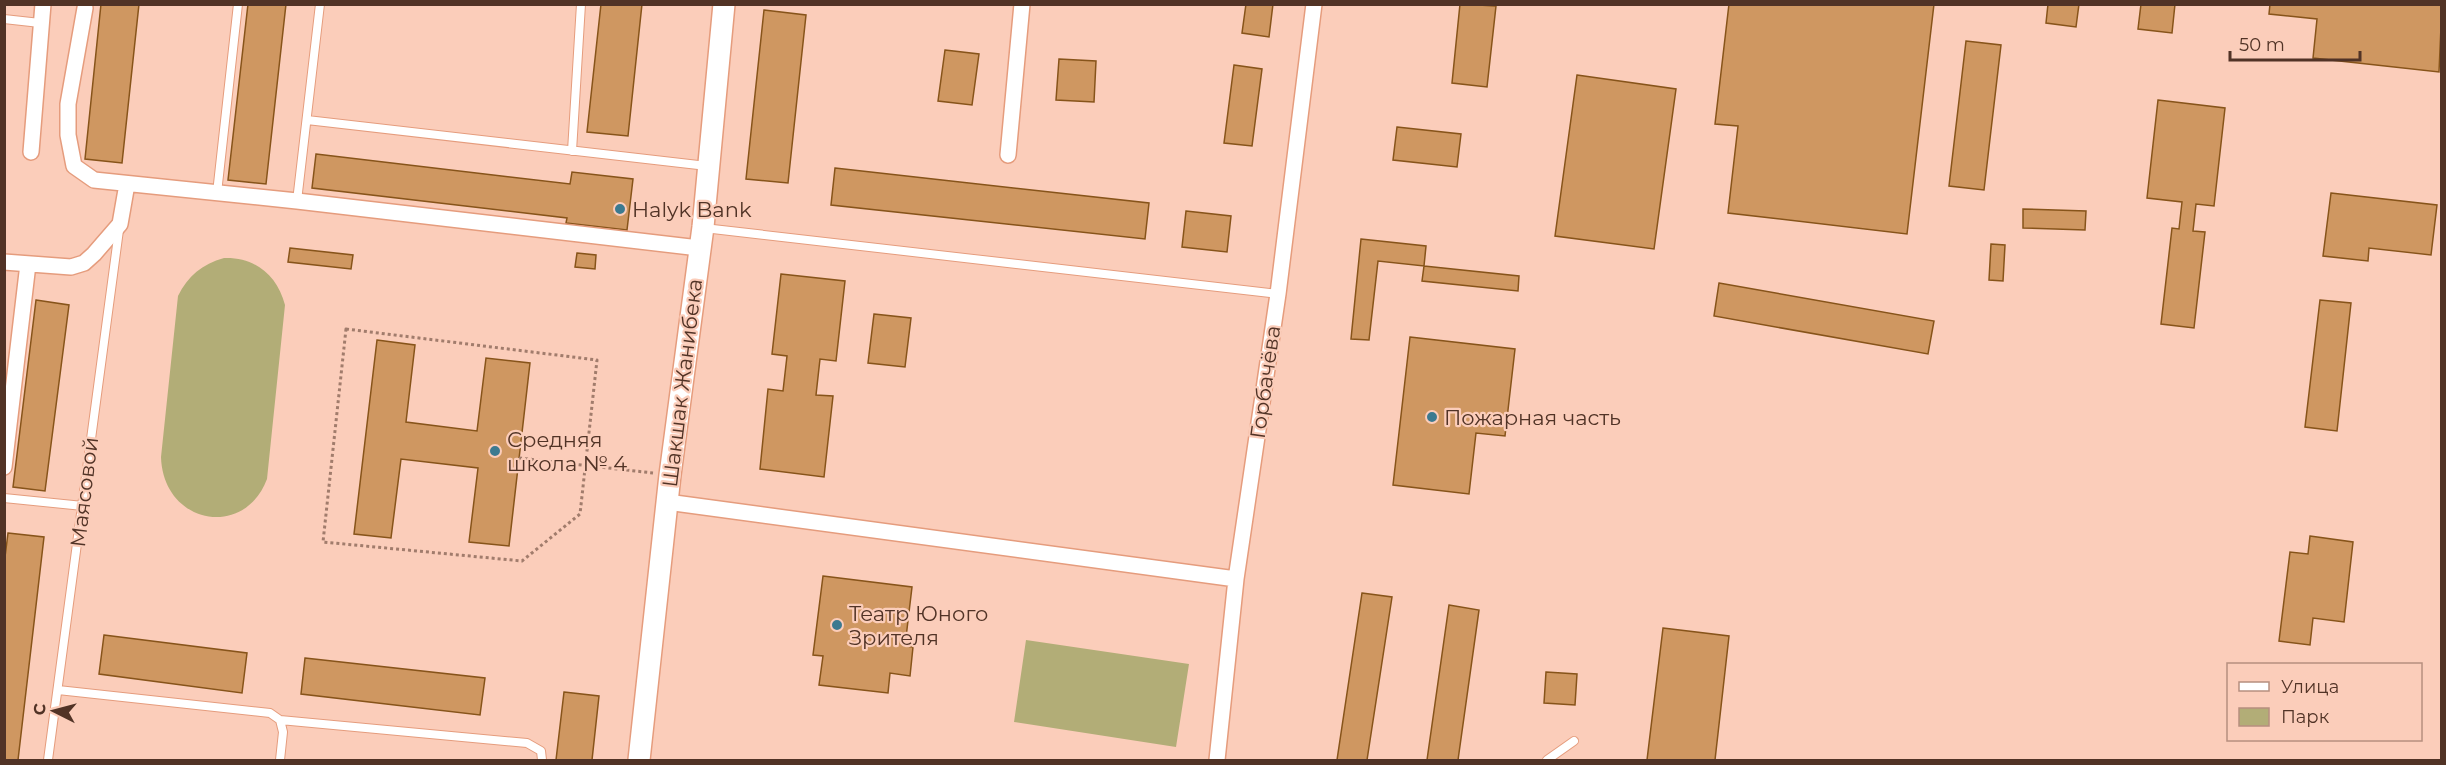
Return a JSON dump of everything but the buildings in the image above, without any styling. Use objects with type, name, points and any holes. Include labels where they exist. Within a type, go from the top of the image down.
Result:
[{"type":"main road","name":"Шакшак Жанибека","points":[[639,760],[670,475],[703,227],[724,4]]},
{"type":"street","points":[[31,152],[43,4]]},
{"type":"street","points":[[1008,155],[1022,4]]},
{"type":"street","name":"Горбачёва","points":[[1217,760],[1236,579],[1278,294],[1314,4]]},
{"type":"street","points":[[85,8],[68,104],[68,135],[74,166],[94,180],[297,201],[699,249]]},
{"type":"street","points":[[4,262],[71,267],[84,263],[120,224],[127,184]]},
{"type":"street","points":[[4,467],[28,264]]},
{"type":"street","points":[[667,502],[1236,579]]},
{"type":"lane","points":[[217,193],[238,4]]},
{"type":"lane","points":[[297,201],[320,4]]},
{"type":"lane","points":[[572,151],[581,4]]},
{"type":"lane","points":[[4,19],[40,23]]},
{"type":"lane","points":[[307,120],[709,166]]},
{"type":"lane","name":"Маясовой","points":[[48,760],[120,224]]},
{"type":"lane","points":[[703,227],[1278,294]]},
{"type":"lane","points":[[4,498],[82,506]]},
{"type":"lane","points":[[58,690],[270,713],[280,720],[527,743],[541,751],[542,760]]},
{"type":"lane","points":[[280,720],[283,732],[280,760]]},
{"type":"lane","points":[[1547,760],[1574,741]]},
{"type":"path","points":[[346,329],[597,360],[585,466],[580,514],[522,561],[323,542],[346,329]]},
{"type":"path","points":[[519,458],[670,475]]},
{"type":"green space","points":[[224,258],[245,261],[263,270],[276,285],[285,305],[267,479],[256,498],[241,511],[224,517],[206,516],[189,509],[175,497],[165,480],[161,457],[178,296],[186,282],[196,272]]},
{"type":"green space","points":[[1026,640],[1189,664],[1176,747],[1014,722]]},
{"type":"place","name":"Halyk Bank","points":[[620,209]]},
{"type":"place","name":"Пожарная часть","points":[[1432,417]]},
{"type":"place","name":"Средняя школа № 4","points":[[495,451]]},
{"type":"place","name":"Театр Юного Зрителя","points":[[837,625]]}]
